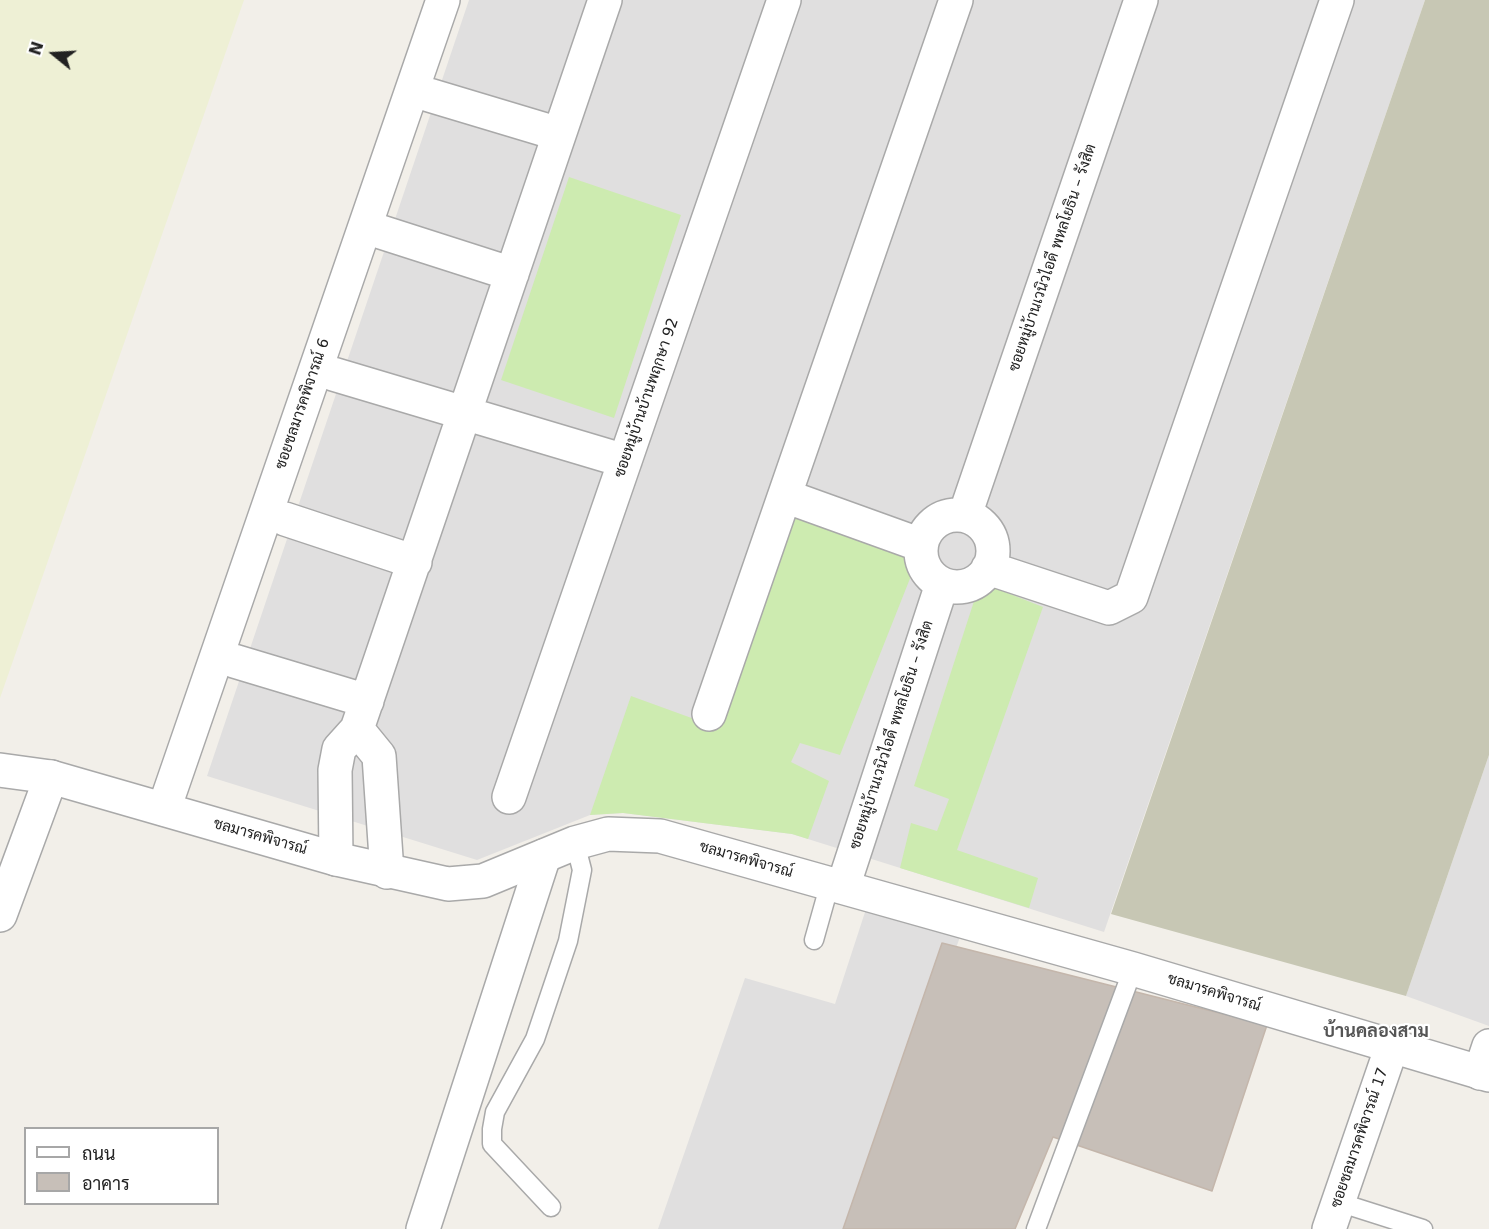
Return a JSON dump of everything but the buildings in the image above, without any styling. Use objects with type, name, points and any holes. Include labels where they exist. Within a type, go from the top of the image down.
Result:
[{"type":"street","name":"ซอยชลมารคพิจารณ์ 6","points":[[164,809],[443,0]]},
{"type":"street","points":[[336,859],[335,770],[339,749],[362,715],[604,0]]},
{"type":"street","name":"ซอยหมู่บ้านบ้านพฤกษา 92","points":[[509,797],[784,0]]},
{"type":"street","points":[[709,714],[956,0]]},
{"type":"street","name":"ซอยหมู่บ้านเวนิวไอดี พหลโยธิน – รังสิต","points":[[964,515],[1141,0]]},
{"type":"street","points":[[988,568],[1109,608],[1131,597],[1337,0]]},
{"type":"street","points":[[429,95],[559,134]]},
{"type":"street","points":[[381,232],[512,274]]},
{"type":"street","points":[[333,374],[625,461]]},
{"type":"street","points":[[784,496],[921,545]]},
{"type":"street","points":[[964,515],[985,528],[991,538],[993,550],[988,568],[977,581],[966,586],[942,584],[925,568],[921,545],[932,525],[942,518],[964,515]]},
{"type":"street","points":[[285,519],[415,562]]},
{"type":"street","name":"ซอยหมู่บ้านเวนิวไอดี พหลโยธิน – รังสิต","points":[[837,885],[942,584]]},
{"type":"street","points":[[234,661],[362,715],[379,756],[387,872]]},
{"type":"street","name":"ชลมารคพิจารณ์","points":[[0,770],[51,777],[336,859],[448,884],[483,881],[575,843],[608,834],[660,836],[1133,969],[1392,1046],[1486,1065]]},
{"type":"street","points":[[0,915],[51,777]]},
{"type":"street","points":[[423,1229],[544,856]]},
{"type":"street","name":"ซอยชลมารคพิจารณ์ 17","points":[[1333,1216],[1392,1046]]},
{"type":"lane","points":[[551,1207],[492,1144],[492,1130],[495,1112],[535,1038],[568,941],[582,870],[575,843]]},
{"type":"lane","points":[[813,940],[837,885]]},
{"type":"lane","points":[[1036,1229],[1133,969]]},
{"type":"lane","points":[[1333,1216],[1423,1229]]},
{"type":"shaded area","points":[[0,0],[244,0],[0,698]]},
{"type":"shaded area","points":[[469,0],[1425,0],[1104,932],[792,834],[623,813],[590,815],[477,860],[207,776]]},
{"type":"shaded area","points":[[1425,0],[1489,0],[1489,755],[1406,996],[1111,914]]},
{"type":"shaded area","points":[[1489,755],[1489,1026],[1406,996]]},
{"type":"shaded area","points":[[867,906],[961,934],[857,1229],[658,1229],[745,978],[835,1004]]},
{"type":"green space","points":[[569,177],[681,215],[614,418],[501,380]]},
{"type":"green space","points":[[798,517],[910,557],[911,576],[840,755],[800,743],[791,762],[829,781],[808,839],[792,834],[623,813],[590,815],[631,696],[719,728],[783,529]]},
{"type":"green space","points":[[990,586],[1043,607],[957,850],[1038,878],[1029,908],[900,868],[911,823],[937,831],[949,799],[914,786],[976,595]]},
{"type":"district","name":"บ้านคลองสาม","points":[[1376,1032]]}]
